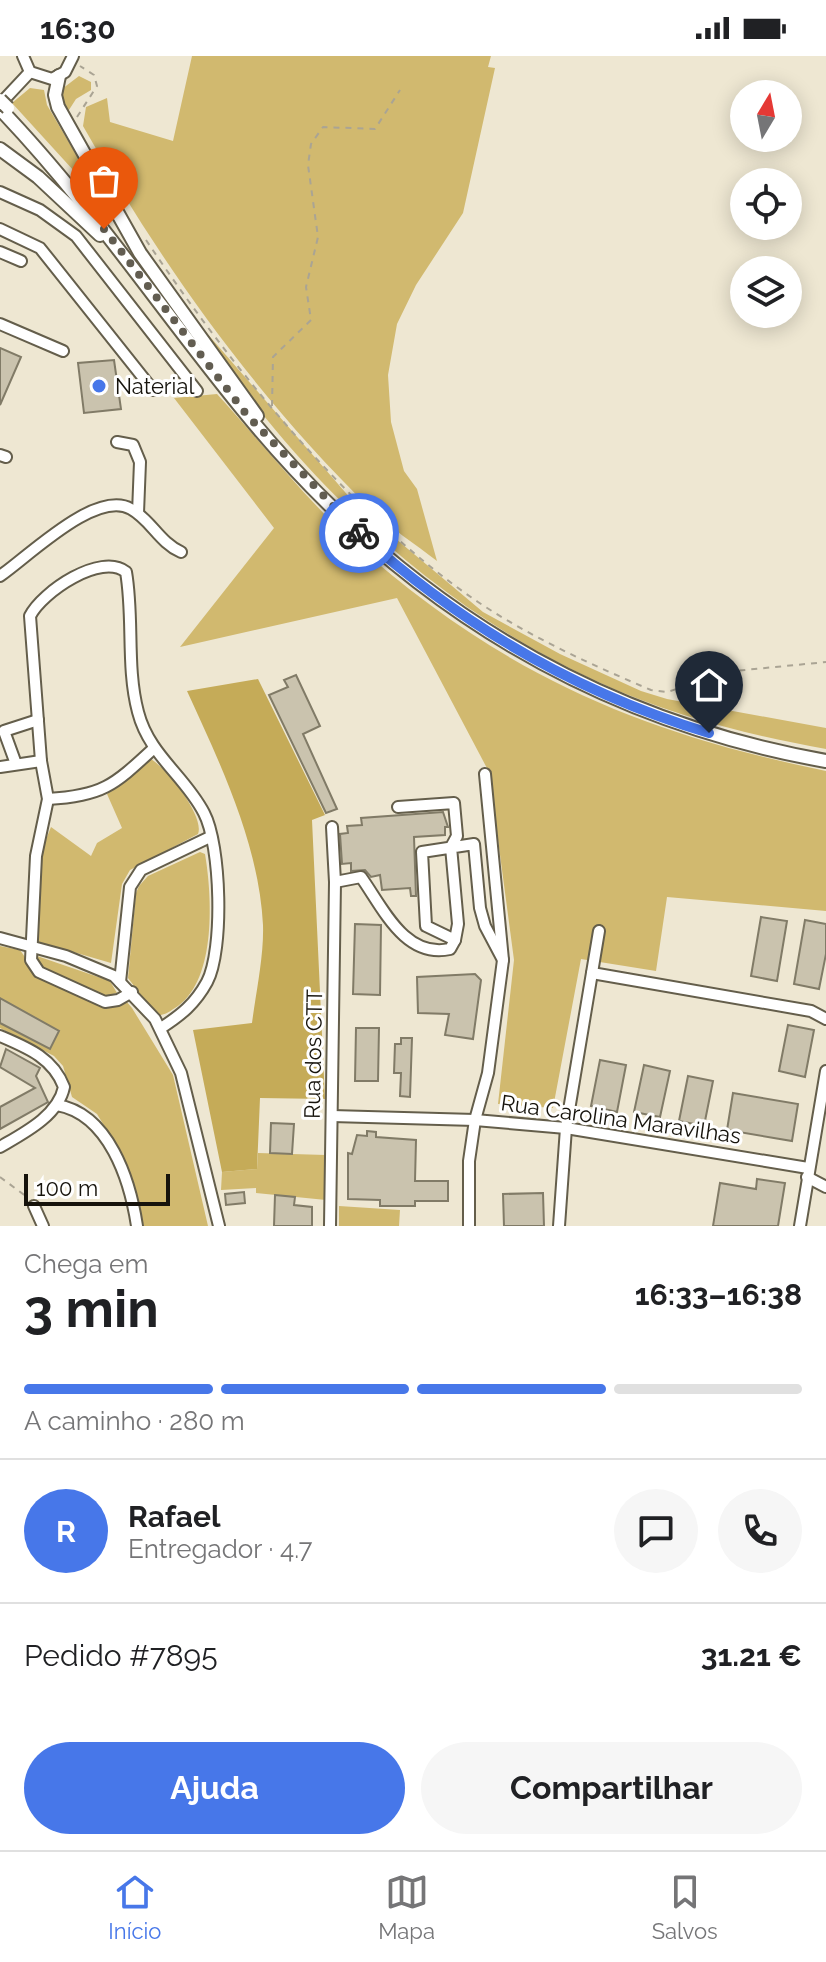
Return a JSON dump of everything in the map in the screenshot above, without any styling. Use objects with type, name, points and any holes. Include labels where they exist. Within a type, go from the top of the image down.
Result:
[{"type":"main road","points":[[59,76],[55,95],[58,107],[113,209],[140,253],[278,449]]},
{"type":"main road","points":[[2,107],[87,198],[278,449]]},
{"type":"main road","points":[[0,149],[12,155],[94,229],[190,352],[310,484],[369,542],[442,602],[540,665],[617,701],[738,742],[826,761]]},
{"type":"street","points":[[23,56],[30,72],[44,79],[59,76],[72,59]]},
{"type":"street","points":[[2,107],[30,72]]},
{"type":"street","points":[[0,192],[40,210],[85,244],[197,391]]},
{"type":"street","points":[[0,229],[40,248],[153,390]]},
{"type":"street","points":[[0,252],[21,261]]},
{"type":"street","points":[[0,324],[63,351]]},
{"type":"street","points":[[117,442],[133,445],[140,462],[138,513]]},
{"type":"street","points":[[0,576],[72,522],[108,503],[124,505],[138,513],[168,546],[181,552]]},
{"type":"street","points":[[132,992],[118,1000],[105,1002],[55,980],[39,972],[31,960],[29,944],[36,856],[48,799],[41,761],[30,616],[35,605],[95,567],[105,564],[118,566],[126,572],[137,712],[153,749],[205,814],[218,885],[218,939],[209,979],[189,1010],[161,1028]]},
{"type":"street","points":[[16,764],[4,731],[38,720]]},
{"type":"street","points":[[48,799],[80,797],[107,789],[153,749]]},
{"type":"street","points":[[0,767],[41,761]]},
{"type":"street","points":[[469,1226],[469,1161],[475,1120],[488,1073],[503,960],[485,774]]},
{"type":"street","points":[[335,882],[361,877],[408,943],[436,952],[450,949],[458,924],[451,847],[457,836],[454,803],[398,807]]},
{"type":"street","name":"Rua dos CTT","points":[[330,1226],[335,882],[332,827]]},
{"type":"street","points":[[120,982],[130,887],[141,870],[210,837]]},
{"type":"street","points":[[455,940],[426,926],[422,852],[474,844],[480,908],[485,926],[503,960]]},
{"type":"street","points":[[559,1226],[566,1128],[599,931]]},
{"type":"street","points":[[0,938],[29,944],[89,965],[120,982],[161,1028],[181,1073],[219,1226]]},
{"type":"street","points":[[592,973],[811,1011],[826,1019]]},
{"type":"street","points":[[0,1036],[35,1053],[57,1071],[64,1087],[57,1105],[36,1125],[0,1147]]},
{"type":"street","points":[[800,1226],[826,1071]]},
{"type":"street","points":[[57,1105],[73,1108],[87,1117],[113,1149],[137,1226]]},
{"type":"street","name":"Rua Carolina Maravilhas","points":[[332,1116],[475,1120],[566,1128],[807,1172],[826,1187]]},
{"type":"street","points":[[31,1201],[43,1226]]},
{"type":"path","points":[[72,59],[94,75],[97,86],[79,110],[77,121]]},
{"type":"path","points":[[272,407],[273,357],[311,320],[306,287],[318,237],[308,165],[311,144],[323,127],[375,129],[400,90]]},
{"type":"path","points":[[144,237],[208,327],[272,407],[378,523],[477,601],[534,636],[651,690],[667,692],[734,671],[826,662]]},
{"type":"path","points":[[0,1177],[31,1201]]},
{"type":"shaded area","points":[[192,56],[491,56],[488,67],[495,68],[463,213],[416,285],[397,324],[388,375],[391,422],[404,471],[417,489],[437,561],[370,508],[288,421],[250,375],[178,278],[83,126],[86,107],[107,98],[110,122],[173,141]]},
{"type":"shaded area","points":[[79,76],[91,82],[91,90],[76,99],[67,113],[59,96],[62,89]]},
{"type":"shaded area","points":[[30,88],[44,90],[47,105],[119,228],[74,171],[12,103]]},
{"type":"shaded area","points":[[205,331],[358,507],[483,612],[560,654],[641,691],[667,699],[826,728],[826,749],[684,715],[622,692],[563,665],[506,633],[401,556],[352,512],[306,465],[256,406]]},
{"type":"shaded area","points":[[217,394],[334,524],[406,587],[461,627],[516,661],[631,716],[692,737],[826,771],[826,911],[667,897],[656,971],[581,959],[553,1108],[498,1104],[514,960],[489,772],[397,598],[180,647],[274,528],[174,398]]},
{"type":"shaded area","points":[[258,679],[325,815],[312,820],[325,1099],[260,1098],[257,1169],[222,1172],[193,1030],[252,1023],[263,925],[260,895],[246,834],[187,691]]},
{"type":"shaded area","points":[[151,759],[175,782],[190,805],[199,826],[198,834],[130,870],[122,884],[111,963],[39,942],[37,884],[42,853],[51,827],[91,856],[97,843],[122,828],[107,794]]},
{"type":"shaded area","points":[[200,852],[205,854],[209,891],[206,956],[191,993],[178,1006],[156,1015],[128,978],[136,893],[148,876]]},
{"type":"shaded area","points":[[0,946],[20,950],[27,960],[100,1003],[126,1001],[132,1008],[173,1075],[208,1226],[144,1226],[119,1150],[97,1114],[72,1097],[63,1066],[54,1056],[0,1028]]},
{"type":"shaded area","points":[[37,956],[110,981],[117,993],[104,996],[43,969],[37,964]]},
{"type":"shaded area","points":[[258,1153],[326,1155],[326,1200],[256,1193],[256,1188],[221,1190],[222,1172],[257,1169]]},
{"type":"shaded area","points":[[339,1206],[400,1210],[399,1226],[339,1226]]},
{"type":"building","points":[[0,348],[21,357],[0,405]]},
{"type":"building","name":"Naterial","points":[[114,360],[121,409],[84,413],[78,363]]},
{"type":"building","points":[[296,675],[320,726],[303,734],[337,809],[326,813],[269,695],[288,687],[284,680]]},
{"type":"building","points":[[443,812],[448,827],[445,827],[445,835],[414,837],[416,896],[411,896],[410,888],[382,890],[380,875],[371,877],[365,870],[351,871],[351,863],[342,864],[340,834],[348,833],[347,826],[362,825],[361,818]]},
{"type":"building","points":[[761,917],[787,921],[777,981],[751,976]]},
{"type":"building","points":[[805,920],[826,924],[826,954],[819,989],[794,984]]},
{"type":"building","points":[[355,924],[381,925],[380,995],[353,994]]},
{"type":"building","points":[[475,974],[481,980],[473,1039],[445,1035],[449,1014],[418,1013],[417,977]]},
{"type":"building","points":[[0,998],[59,1031],[50,1049],[0,1023]]},
{"type":"building","points":[[788,1025],[814,1030],[805,1077],[779,1071]]},
{"type":"building","points":[[356,1028],[379,1028],[378,1081],[355,1081]]},
{"type":"building","points":[[401,1038],[412,1038],[410,1097],[400,1096],[401,1073],[394,1073],[395,1044],[401,1044]]},
{"type":"building","points":[[6,1049],[40,1068],[36,1076],[48,1102],[0,1129],[0,1107],[35,1088],[0,1067]]},
{"type":"building","points":[[600,1060],[626,1065],[617,1112],[591,1106]]},
{"type":"building","points":[[644,1065],[670,1071],[660,1117],[634,1112]]},
{"type":"building","points":[[688,1076],[713,1081],[704,1126],[679,1121]]},
{"type":"building","points":[[733,1093],[798,1104],[792,1141],[727,1130]]},
{"type":"building","points":[[271,1123],[294,1124],[292,1154],[270,1153]]},
{"type":"building","points":[[367,1131],[376,1132],[376,1137],[416,1140],[415,1181],[448,1181],[448,1201],[415,1201],[415,1206],[380,1206],[380,1200],[348,1199],[348,1153],[352,1154],[357,1135],[367,1136]]},
{"type":"building","points":[[757,1179],[785,1183],[778,1226],[713,1226],[720,1183],[756,1189]]},
{"type":"building","points":[[244,1192],[245,1203],[226,1205],[225,1194]]},
{"type":"building","points":[[543,1193],[544,1226],[504,1226],[503,1194]]},
{"type":"building","points":[[275,1195],[295,1197],[294,1205],[312,1207],[312,1226],[274,1226]]},
{"type":"way so far","points":[[104,229],[276,450],[359,533]]},
{"type":"place","name":"Naterial","points":[[99,386]]},
{"type":"route","points":[[359,533],[442,602],[540,665],[632,707],[709,733]]}]
